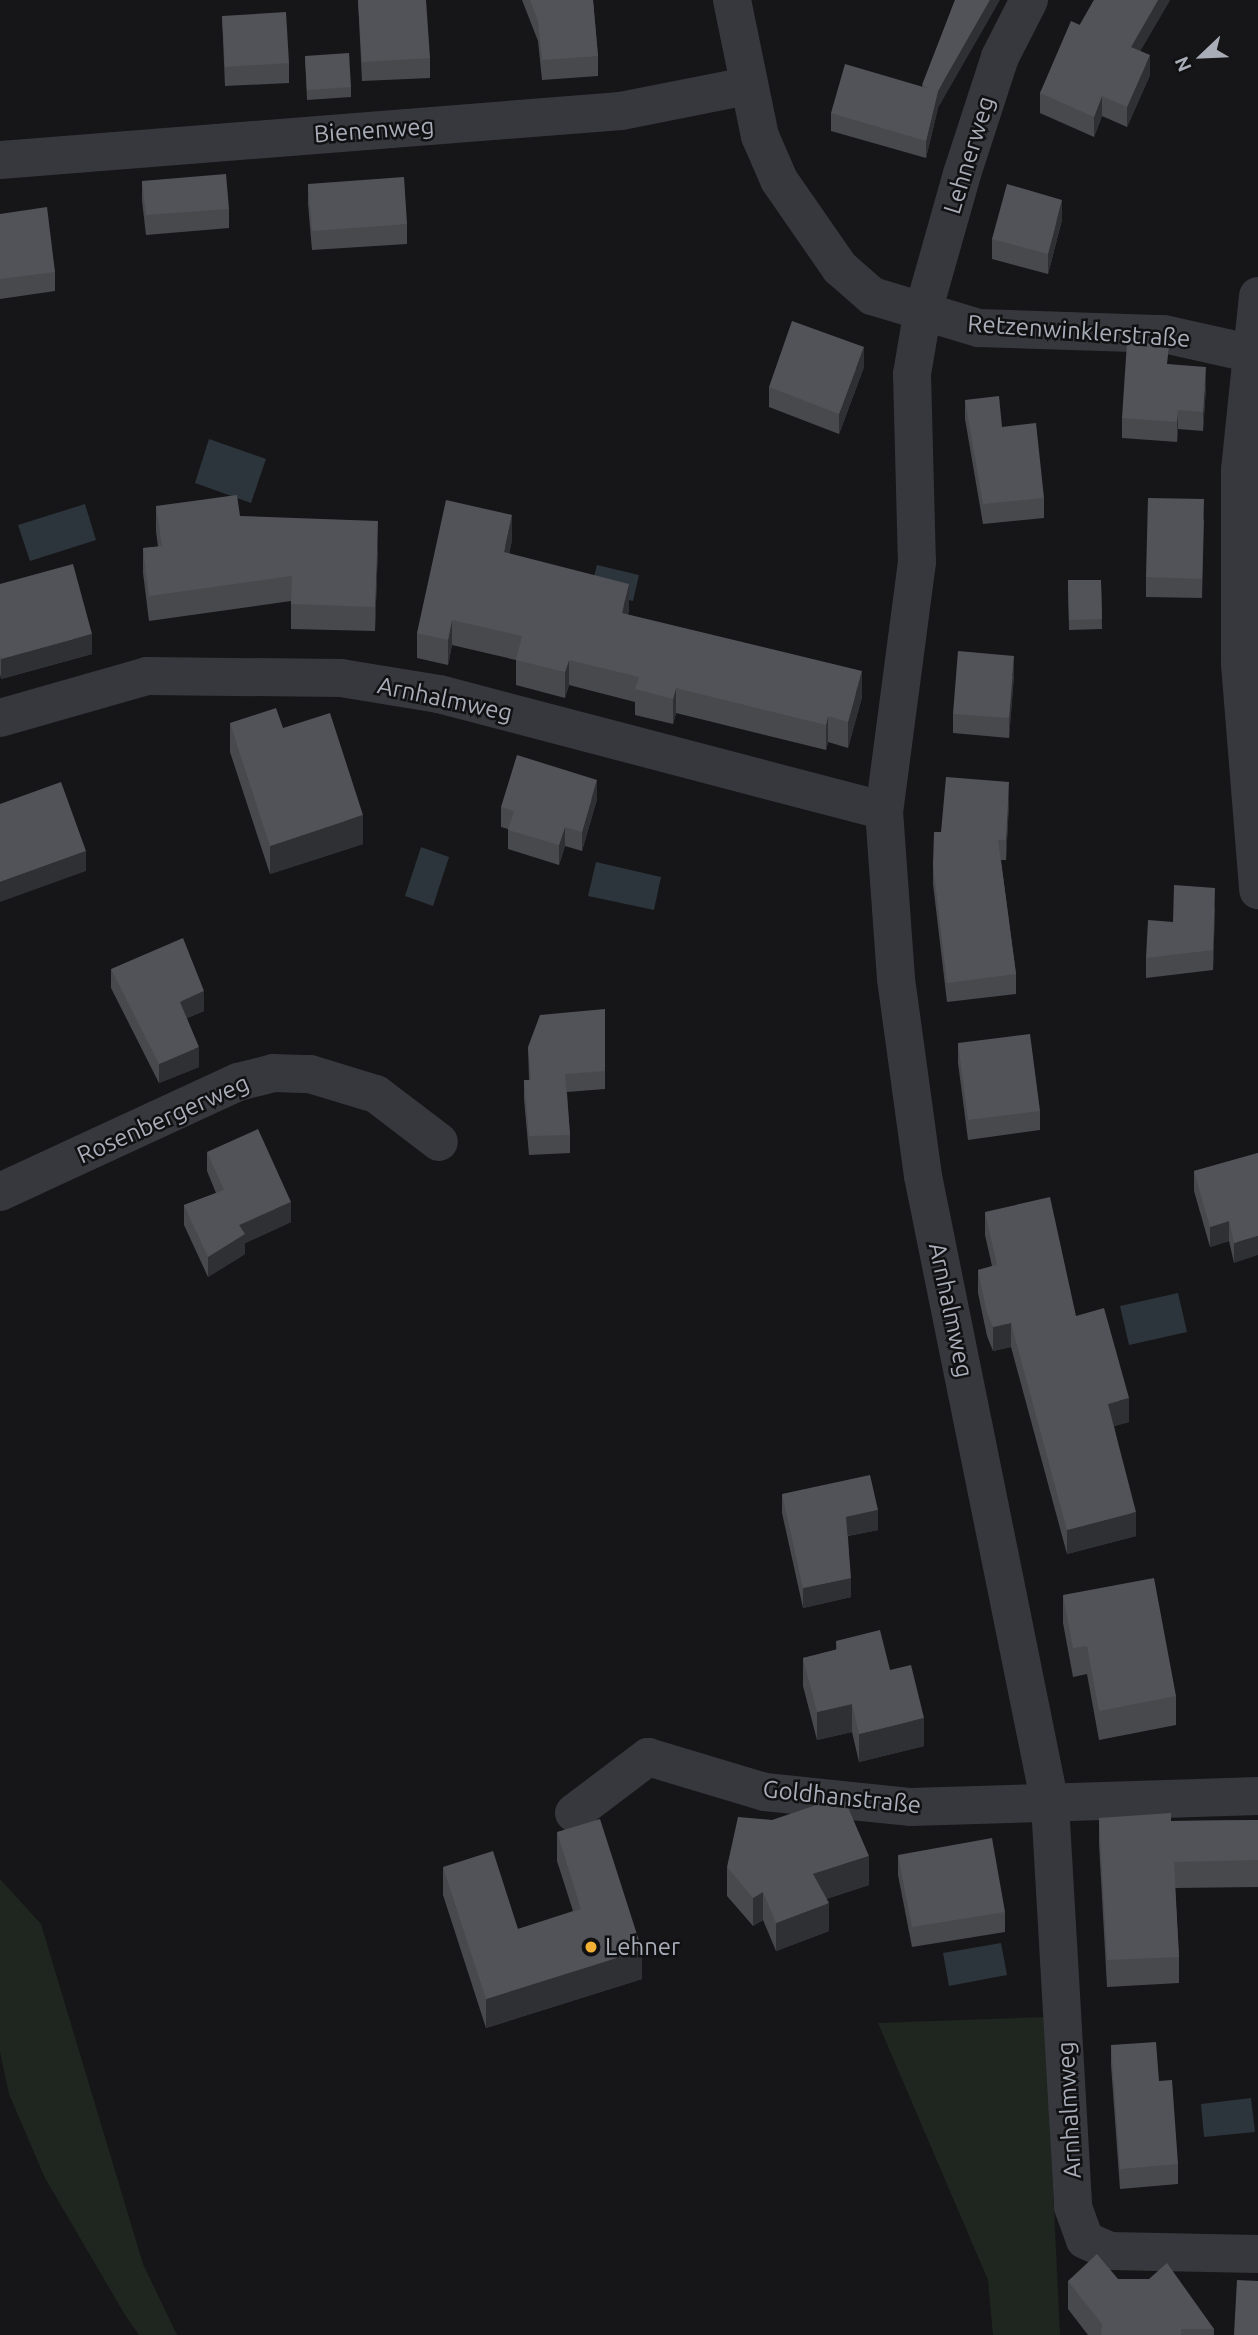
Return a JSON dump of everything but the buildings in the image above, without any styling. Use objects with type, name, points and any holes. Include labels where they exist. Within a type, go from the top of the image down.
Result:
[{"type":"street","name":"Retzenwinklerstraße","points":[[732,0],[747,86],[760,136],[805,225],[872,296],[922,315],[979,328],[1164,334],[1253,353]]},
{"type":"street","name":"Lehnerweg","points":[[922,315],[1000,57],[1029,0]]},
{"type":"street","name":"Bienenweg","points":[[0,160],[621,111],[747,86]]},
{"type":"street","points":[[1258,296],[1240,470],[1240,664],[1258,890]]},
{"type":"street","name":"Arnhalmweg","points":[[922,315],[912,374],[918,562],[884,811],[897,979],[923,1176],[1050,1804],[1073,2207],[1085,2240],[1110,2251],[1258,2254]]},
{"type":"street","name":"Arnhalmweg","points":[[0,718],[147,676],[341,678],[439,694],[884,811]]},
{"type":"street","name":"Rosenbergerweg","points":[[0,1192],[238,1082],[272,1073],[332,1079],[376,1094],[439,1142]]},
{"type":"street","name":"Goldhanstraße","points":[[574,1813],[648,1756],[765,1792],[911,1807],[1050,1804]]},
{"type":"street","points":[[1050,1804],[1258,1796]]},
{"type":"shaded area","points":[[209,439],[266,459],[251,503],[195,483]]},
{"type":"shaded area","points":[[85,504],[96,540],[30,561],[18,525]]},
{"type":"shaded area","points":[[597,565],[639,575],[633,601],[590,591]]},
{"type":"shaded area","points":[[421,847],[449,857],[433,906],[405,896]]},
{"type":"shaded area","points":[[596,862],[661,877],[654,910],[588,896]]},
{"type":"shaded area","points":[[1178,1293],[1187,1332],[1129,1345],[1120,1306]]},
{"type":"shaded area","points":[[0,1879],[41,1924],[143,2264],[177,2335],[139,2335],[125,2315],[45,2178],[9,2094],[0,2052]]},
{"type":"shaded area","points":[[1001,1943],[1007,1975],[949,1986],[943,1953]]},
{"type":"shaded area","points":[[1045,2017],[1060,2335],[993,2335],[988,2280],[878,2023]]},
{"type":"shaded area","points":[[1251,2098],[1255,2132],[1204,2137],[1201,2104]]},
{"type":"place","name":"Lehner","points":[[591,1947]]}]
